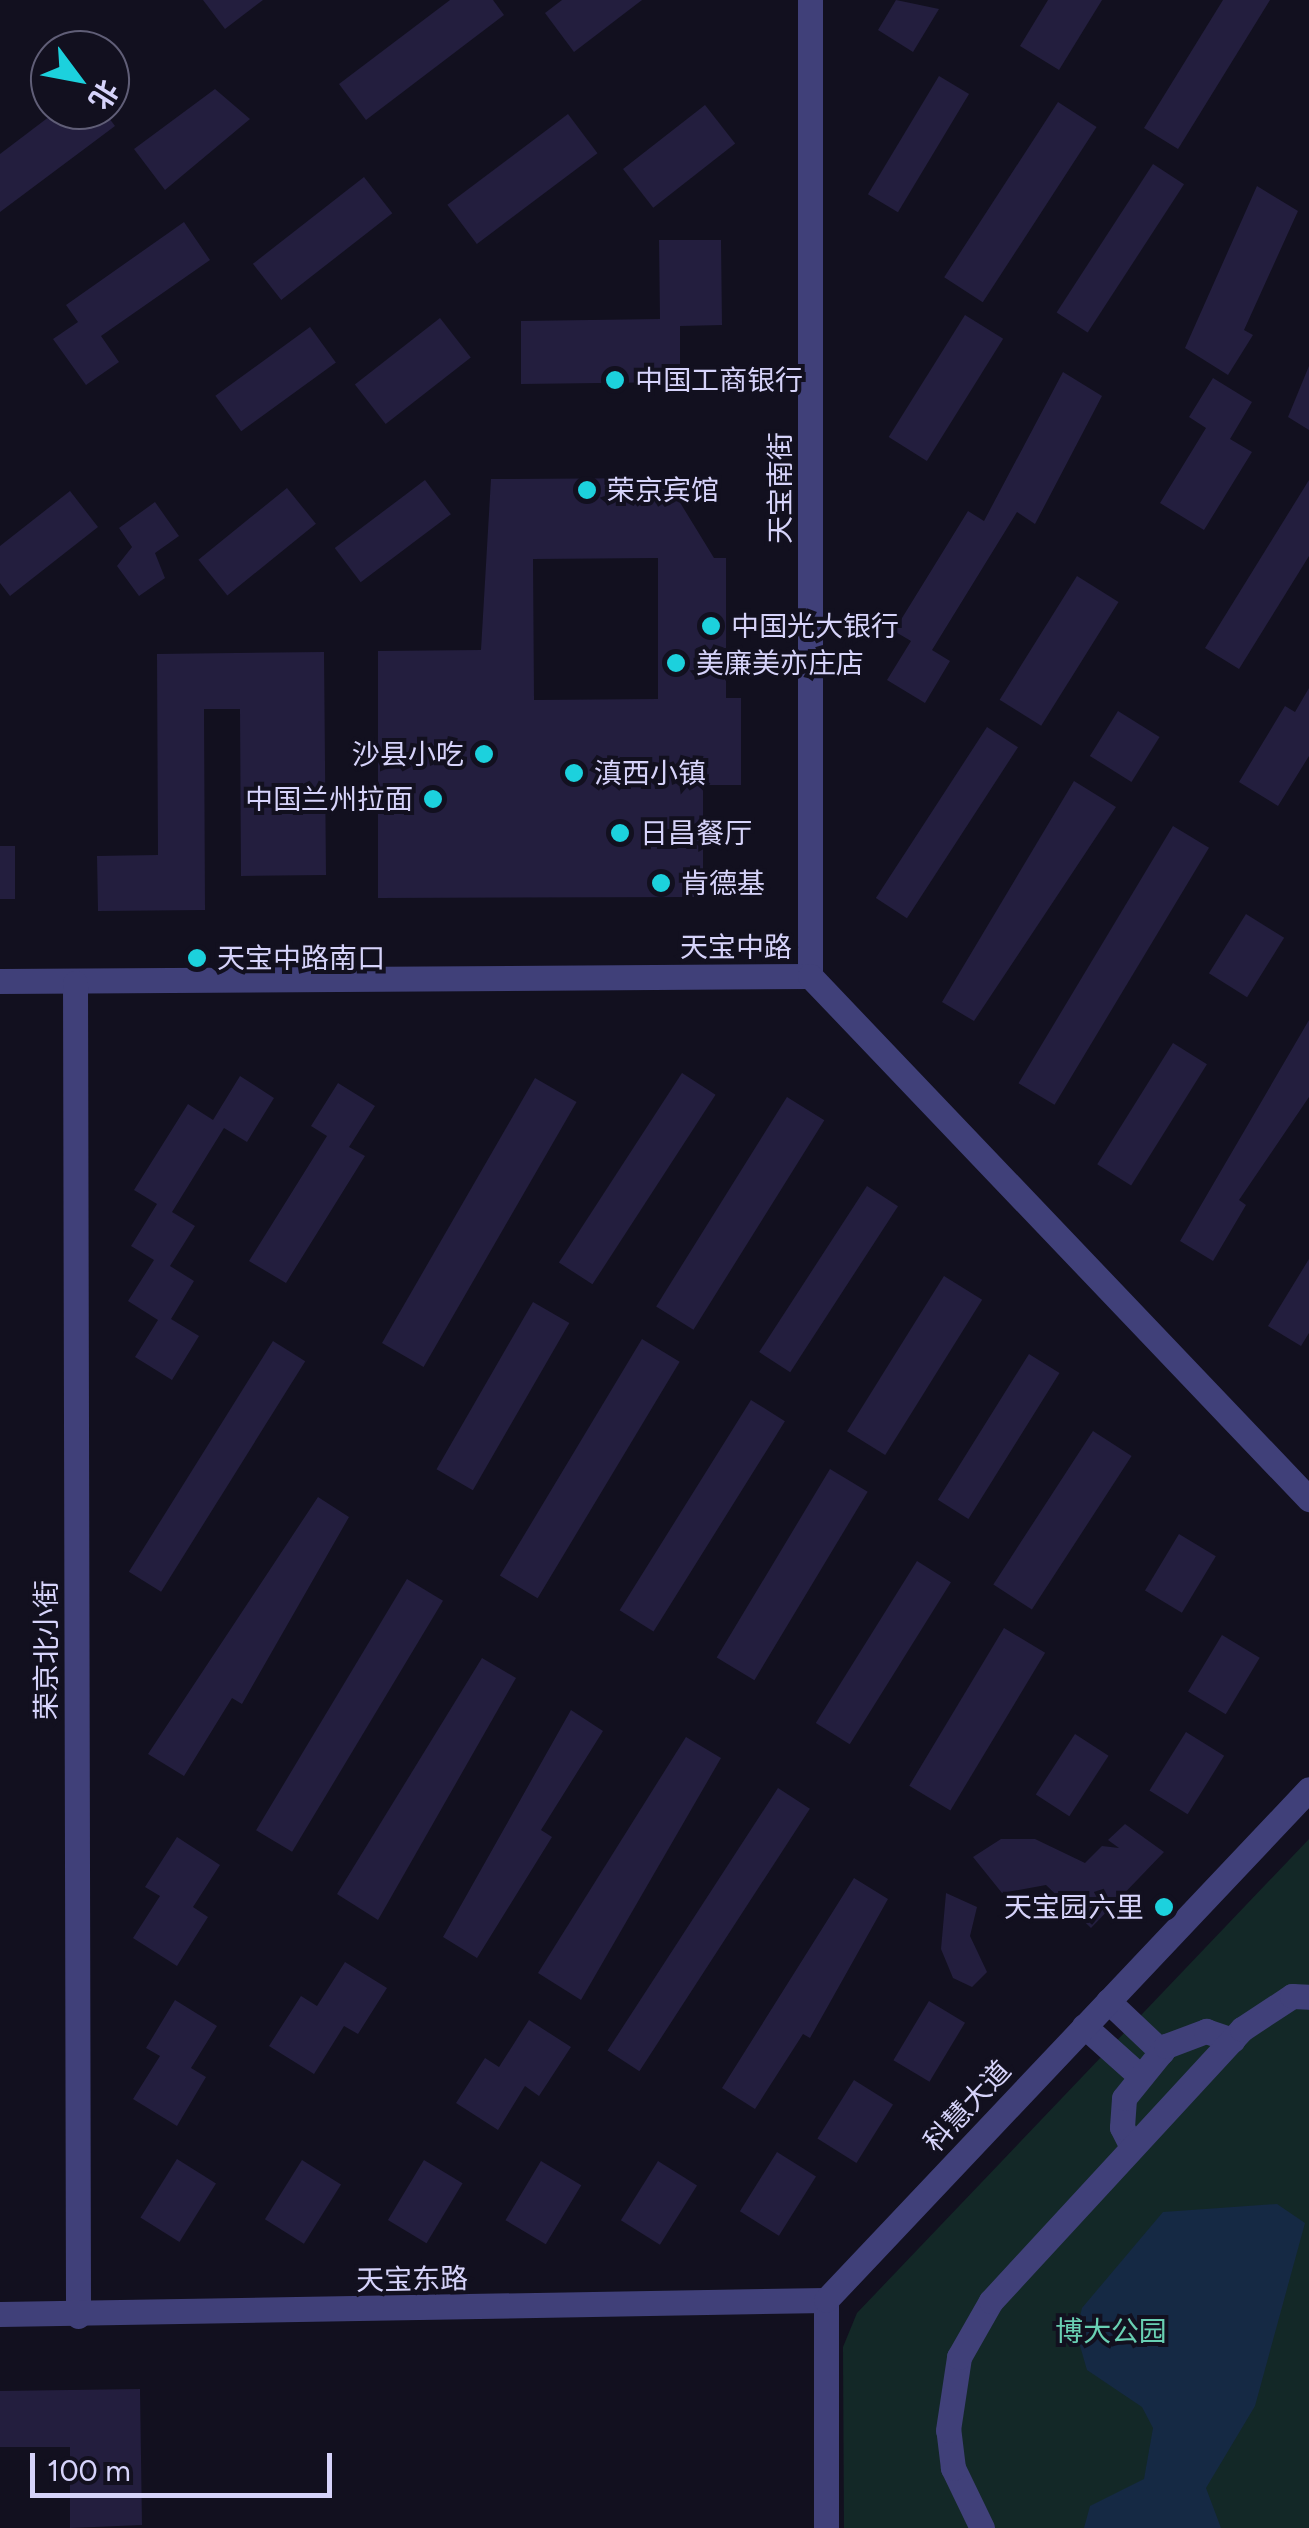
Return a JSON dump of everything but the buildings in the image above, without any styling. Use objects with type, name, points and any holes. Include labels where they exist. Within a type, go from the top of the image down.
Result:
[{"type":"street","name":"天宝南街","points":[[810,0],[810,976]]},
{"type":"street","name":"天宝中路","points":[[0,981],[810,976],[1309,1499]]},
{"type":"street","name":"荣京北小街","points":[[75,983],[78,2316]]},
{"type":"street","name":"科慧大道","points":[[826,2300],[1309,1789]]},
{"type":"street","points":[[982,2528],[952,2468],[960,2357],[1006,2282],[1232,2040],[1269,2008],[1309,1997]]},
{"type":"street","points":[[1108,2000],[1162,2052]]},
{"type":"street","points":[[1084,2026],[1140,2076]]},
{"type":"street","points":[[1132,2146],[1120,2112],[1140,2076],[1162,2052],[1189,2034],[1232,2040]]},
{"type":"street","name":"天宝东路","points":[[0,2314],[78,2316],[826,2300]]},
{"type":"street","points":[[826,2300],[826,2528]]},
{"type":"green space","name":"博大公园","points":[[1309,1839],[1309,2528],[844,2528],[843,2347],[857,2313]]},
{"type":"water","points":[[1277,2204],[1305,2223],[1255,2406],[1206,2488],[1221,2528],[1084,2528],[1090,2506],[1144,2479],[1153,2428],[1142,2407],[1087,2370],[1076,2332],[1082,2308],[1163,2212]]},
{"type":"place","name":"中国工商银行","points":[[615,380]]},
{"type":"place","name":"荣京宾馆","points":[[587,490]]},
{"type":"place","name":"中国光大银行","points":[[711,626]]},
{"type":"place","name":"美廉美亦庄店","points":[[676,663]]},
{"type":"place","name":"沙县小吃","points":[[484,754]]},
{"type":"place","name":"滇西小镇","points":[[574,773]]},
{"type":"place","name":"中国兰州拉面","points":[[433,799]]},
{"type":"place","name":"日昌餐厅","points":[[620,833]]},
{"type":"place","name":"肯德基","points":[[661,883]]},
{"type":"place","name":"天宝中路南口","points":[[197,958]]},
{"type":"place","name":"天宝园六里","points":[[1164,1907]]}]
